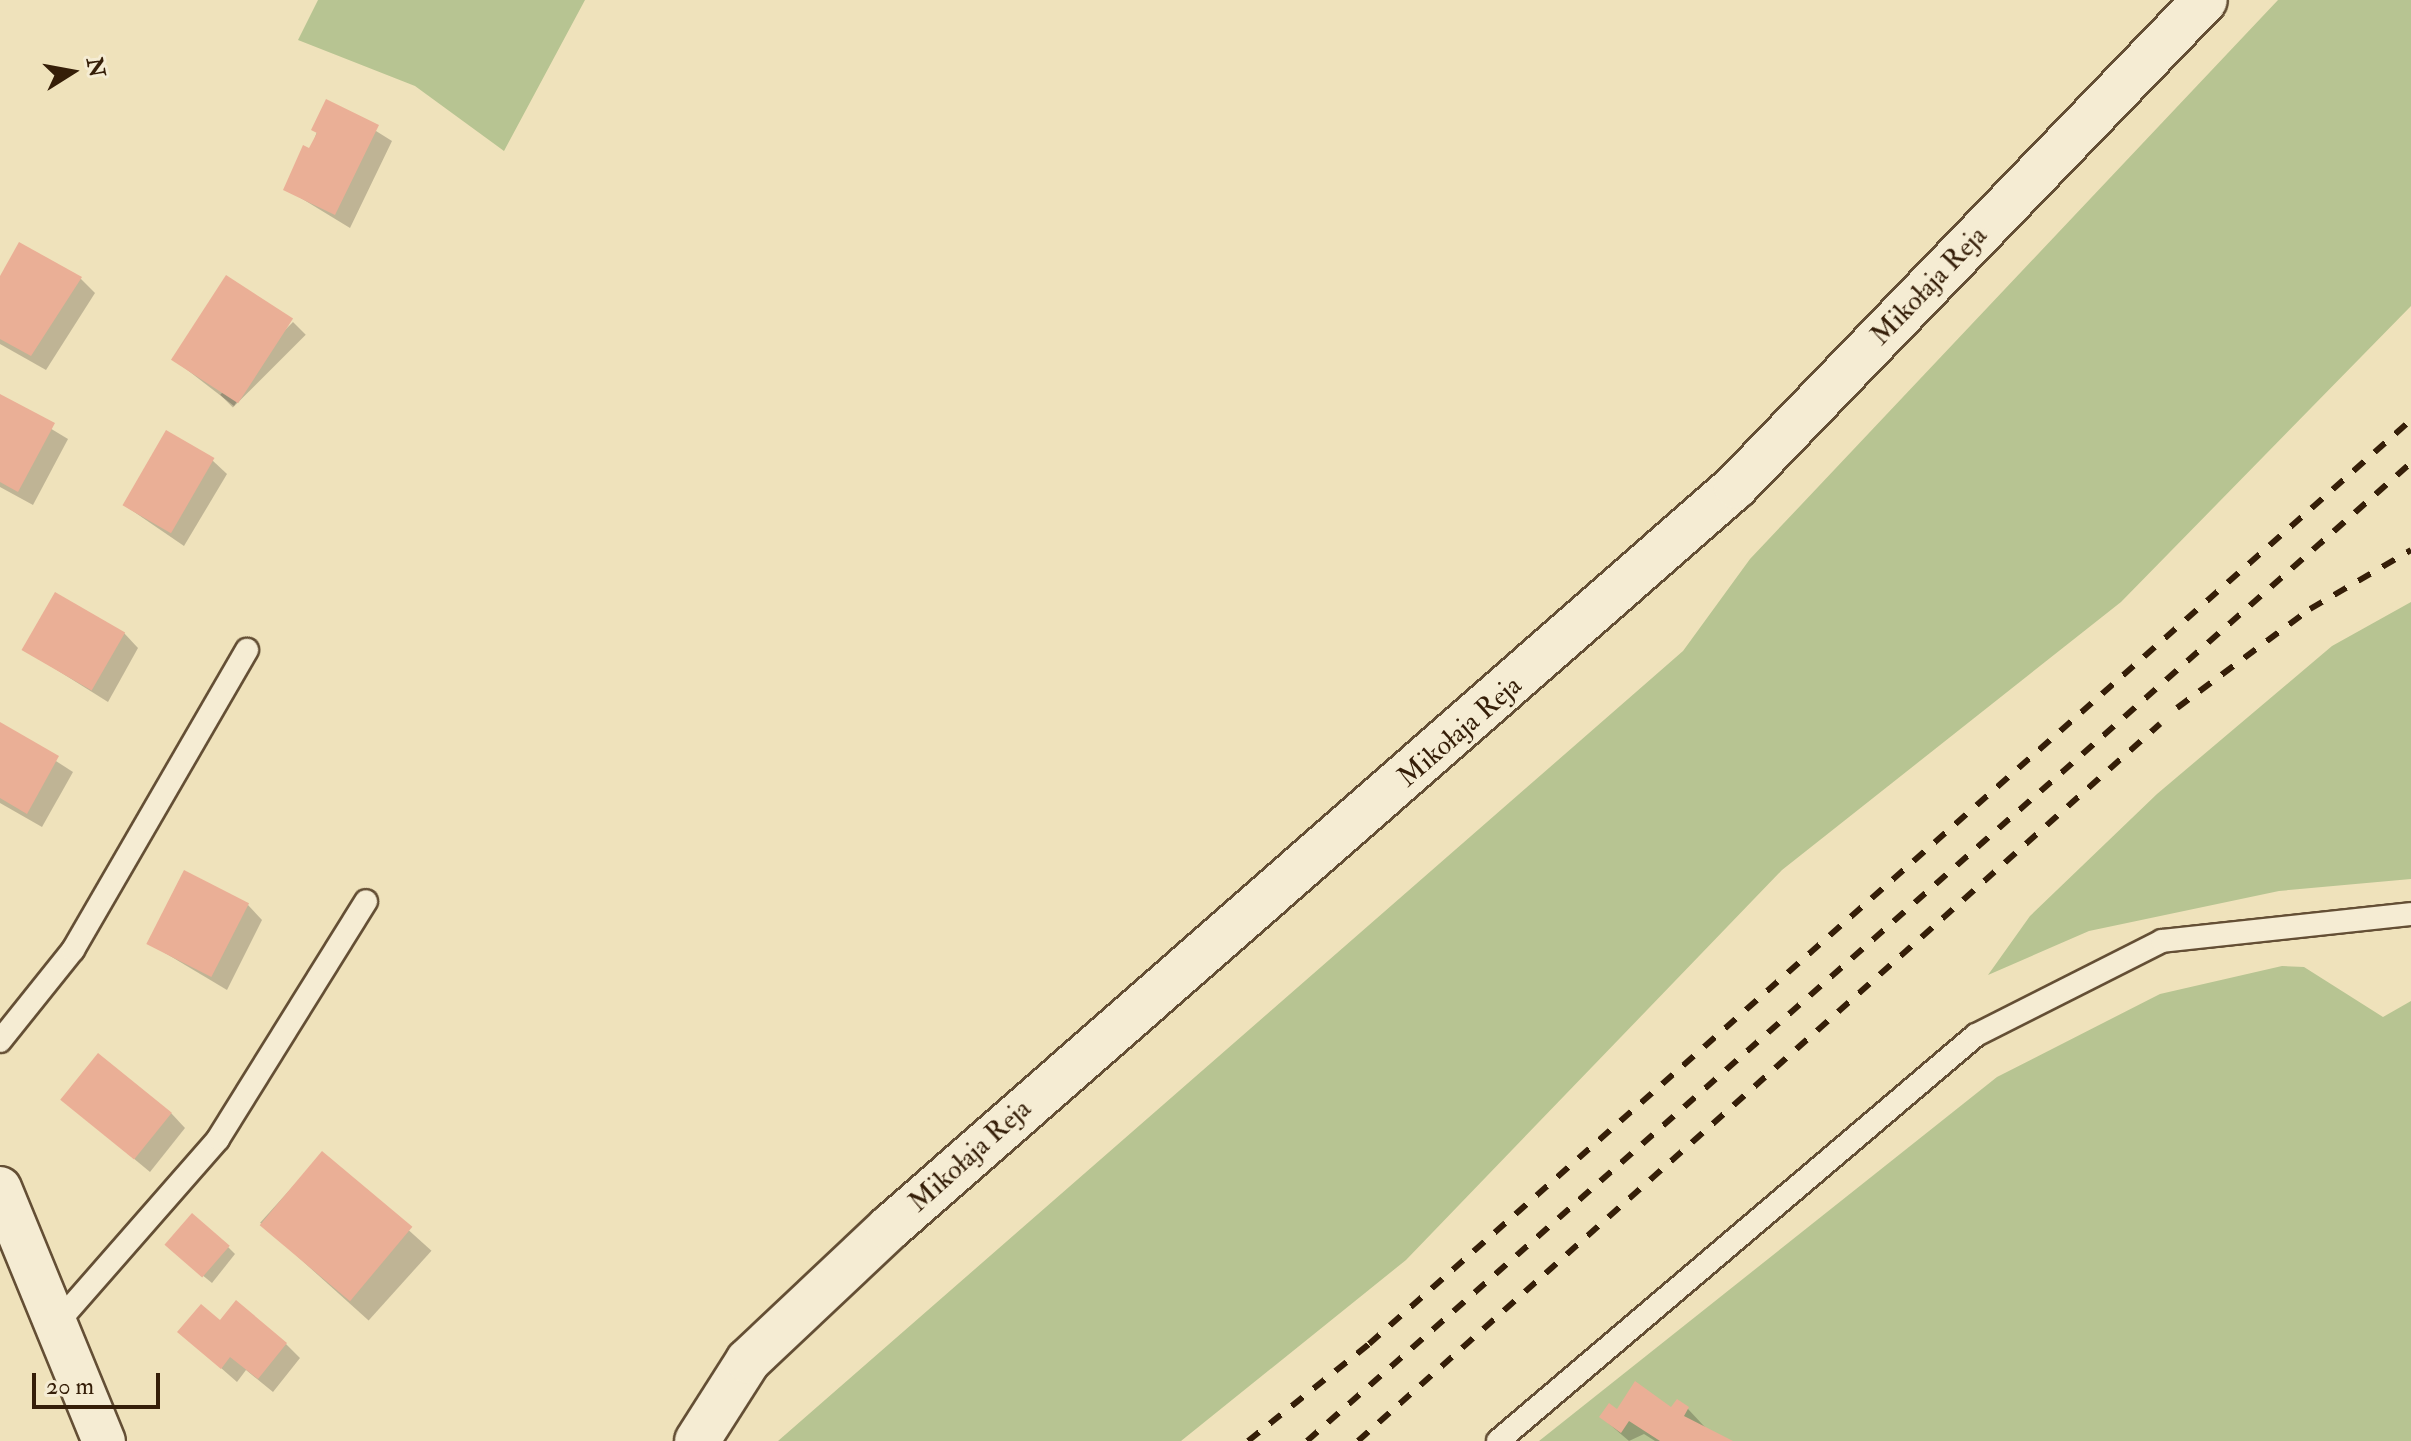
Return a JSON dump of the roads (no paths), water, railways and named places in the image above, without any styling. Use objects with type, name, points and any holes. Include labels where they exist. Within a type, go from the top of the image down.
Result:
[{"type":"street","name":"Mikołaja Reja","points":[[697,1441],[748,1361],[889,1228],[1593,619],[1736,486],[2205,0]]},
{"type":"street","points":[[0,1188],[58,1322],[104,1441]]},
{"type":"lane","points":[[0,1041],[73,950],[247,650]]},
{"type":"lane","points":[[58,1322],[218,1139],[366,901]]},
{"type":"lane","points":[[1498,1441],[1976,1035],[2162,941],[2411,914]]},
{"type":"railway","points":[[1248,1441],[1369,1344],[2411,420]]},
{"type":"railway","points":[[1307,1441],[2411,463]]},
{"type":"railway","points":[[2177,708],[2310,609],[2411,550]]},
{"type":"railway","points":[[1358,1441],[2160,724]]}]
